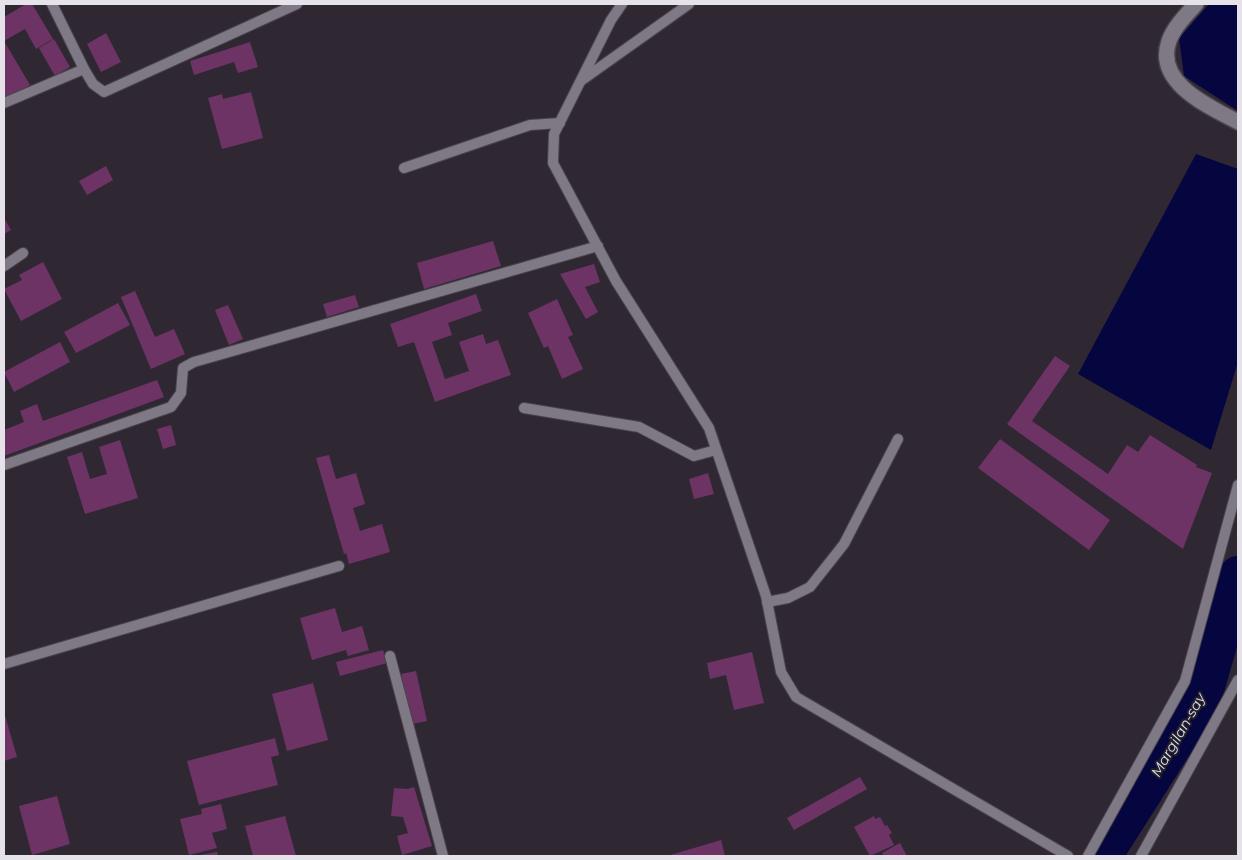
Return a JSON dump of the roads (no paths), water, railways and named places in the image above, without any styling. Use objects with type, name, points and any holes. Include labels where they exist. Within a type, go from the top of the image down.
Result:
[{"type":"street","points":[[1196,4],[1178,24],[1169,41],[1167,54],[1170,69],[1183,89],[1194,98],[1238,122]]},
{"type":"lane","points":[[52,4],[84,69],[93,84],[104,92],[297,4]]},
{"type":"lane","points":[[622,4],[611,20],[554,134],[553,163],[616,281],[709,428],[767,602],[781,672],[796,697],[1068,856]]},
{"type":"lane","points":[[580,82],[689,4]]},
{"type":"lane","points":[[4,103],[84,69]]},
{"type":"lane","points":[[404,168],[530,125],[560,123]]},
{"type":"lane","points":[[4,465],[170,407],[181,393],[183,368],[194,362],[598,246]]},
{"type":"lane","points":[[4,266],[23,253]]},
{"type":"lane","points":[[524,408],[639,427],[694,456],[716,450]]},
{"type":"lane","points":[[767,602],[788,598],[810,587],[844,544],[898,439]]},
{"type":"lane","points":[[1088,856],[1185,680],[1238,485]]},
{"type":"lane","points":[[4,664],[339,566]]},
{"type":"lane","points":[[390,656],[443,856]]},
{"type":"lane","points":[[1141,856],[1238,680]]},
{"type":"waterway","name":"Margilan-say","points":[[1103,856],[1202,700],[1238,575]]}]
